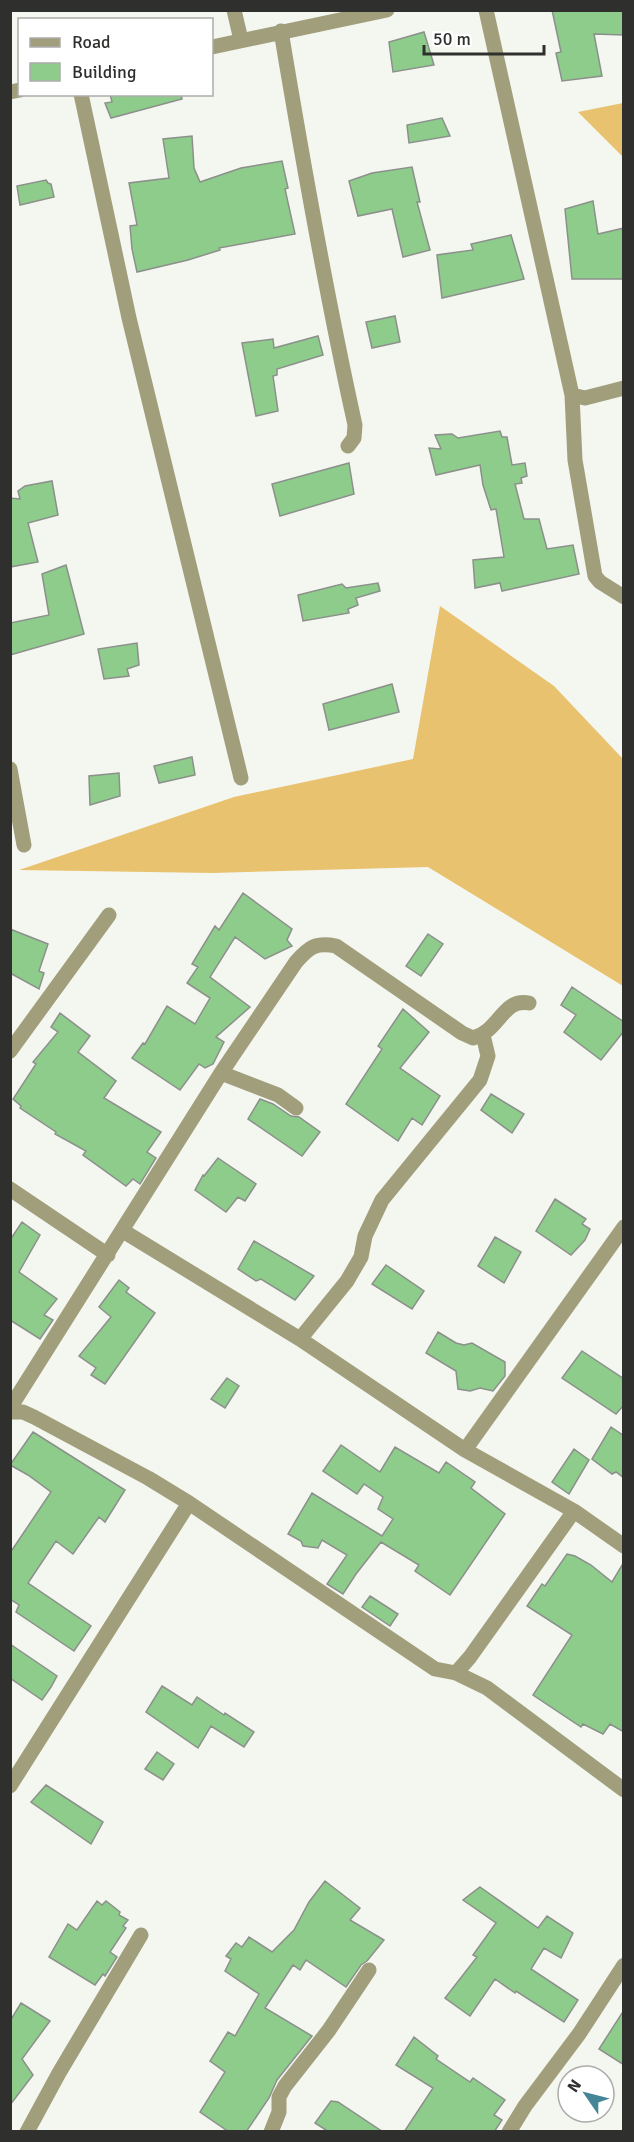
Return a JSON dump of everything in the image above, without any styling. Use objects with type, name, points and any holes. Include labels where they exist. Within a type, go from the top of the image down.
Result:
[{"type":"street","points":[[234,10],[241,40]]},
{"type":"street","points":[[213,47],[352,14],[387,10]]},
{"type":"street","points":[[486,10],[572,395],[575,460],[595,576],[600,582],[624,597]]},
{"type":"street","points":[[281,31],[312,218],[355,425],[354,438],[348,446]]},
{"type":"street","points":[[81,96],[129,318],[241,778]]},
{"type":"street","points":[[572,395],[585,399],[624,388]]},
{"type":"street","points":[[10,769],[24,845]]},
{"type":"street","points":[[10,1051],[109,915]]},
{"type":"street","points":[[529,1003],[519,1001],[511,1005],[490,1030],[473,1038],[462,1033],[336,946],[322,943],[307,950],[296,962],[221,1073],[10,1410],[34,1417],[148,1478],[189,1503],[435,1669],[456,1673],[487,1688],[624,1790]]},
{"type":"street","points":[[300,1339],[347,1281],[361,1257],[365,1236],[382,1200],[480,1080],[488,1056],[483,1035]]},
{"type":"street","points":[[221,1073],[278,1095],[296,1108]]},
{"type":"street","points":[[10,1189],[108,1255]]},
{"type":"street","points":[[465,1450],[624,1227]]},
{"type":"street","points":[[123,1231],[300,1339],[465,1450],[574,1511],[624,1546]]},
{"type":"street","points":[[10,1786],[189,1503]]},
{"type":"street","points":[[456,1673],[470,1657],[574,1511]]},
{"type":"street","points":[[27,2132],[59,2073],[141,1935]]},
{"type":"street","points":[[509,2132],[525,2106],[579,2034],[624,1965]]},
{"type":"street","points":[[271,2132],[279,2112],[279,2097],[285,2086],[329,2030],[369,1970]]},
{"type":"shaded area","points":[[624,103],[623,157],[578,112]]},
{"type":"shaded area","points":[[440,606],[554,686],[623,759],[623,986],[428,867],[212,873],[19,870],[234,797],[413,759]]},
{"type":"building","points":[[552,10],[624,10],[624,35],[594,34],[602,76],[562,81],[556,53],[561,52]]},
{"type":"building","points":[[424,32],[434,65],[393,72],[389,42]]},
{"type":"building","points":[[110,96],[181,96],[182,99],[111,118],[105,103],[112,102]]},
{"type":"building","points":[[442,118],[450,136],[409,143],[407,125]]},
{"type":"building","points":[[192,136],[194,168],[200,182],[241,168],[282,161],[288,188],[285,189],[295,234],[219,248],[220,250],[188,260],[137,272],[130,226],[137,225],[129,183],[169,178],[163,139]]},
{"type":"building","points":[[412,167],[420,202],[417,202],[430,250],[403,257],[392,209],[358,216],[349,181],[372,173]]},
{"type":"building","points":[[46,180],[51,184],[54,197],[20,205],[17,186]]},
{"type":"building","points":[[593,201],[598,234],[624,228],[624,279],[572,279],[565,209]]},
{"type":"building","points":[[511,235],[524,279],[442,298],[437,255],[473,250],[471,244]]},
{"type":"building","points":[[395,316],[400,342],[372,348],[366,322]]},
{"type":"building","points":[[318,336],[323,355],[277,369],[277,375],[273,376],[278,411],[256,416],[242,343],[273,339],[274,348]]},
{"type":"building","points":[[500,431],[502,437],[507,437],[512,465],[525,463],[527,476],[521,478],[522,483],[515,484],[524,519],[539,519],[547,549],[573,545],[579,574],[502,591],[500,583],[475,588],[473,560],[504,557],[496,509],[491,510],[483,485],[480,465],[436,475],[429,448],[441,449],[435,435],[452,434],[458,438]]},
{"type":"building","points":[[349,463],[354,494],[280,516],[272,484]]},
{"type":"building","points":[[52,481],[58,515],[28,523],[38,562],[10,567],[10,498],[20,499],[18,491],[25,486]]},
{"type":"building","points":[[66,565],[84,634],[10,655],[10,623],[49,615],[42,574]]},
{"type":"building","points":[[378,583],[380,591],[356,598],[358,605],[348,609],[349,613],[303,621],[298,595],[342,584],[346,588]]},
{"type":"building","points":[[137,643],[139,665],[127,669],[129,676],[104,679],[98,649]]},
{"type":"building","points":[[392,684],[399,712],[329,730],[323,704]]},
{"type":"building","points":[[192,757],[195,775],[159,783],[154,766]]},
{"type":"building","points":[[119,773],[120,796],[90,805],[89,776]]},
{"type":"building","points":[[243,893],[292,929],[287,940],[292,946],[265,959],[235,937],[210,977],[250,1007],[216,1037],[224,1042],[213,1064],[205,1068],[199,1064],[180,1090],[132,1058],[143,1043],[145,1044],[167,1006],[195,1024],[210,998],[187,983],[198,967],[192,964],[215,926],[219,930]]},
{"type":"building","points":[[10,929],[48,944],[39,971],[44,973],[39,989],[10,973]]},
{"type":"building","points":[[428,934],[443,944],[421,976],[406,966]]},
{"type":"building","points":[[572,987],[624,1022],[624,1031],[601,1060],[564,1032],[576,1015],[561,1005]]},
{"type":"building","points":[[403,1009],[429,1032],[400,1068],[440,1096],[422,1125],[412,1118],[398,1141],[346,1104],[382,1049],[378,1046]]},
{"type":"building","points":[[60,1013],[90,1036],[78,1052],[116,1081],[104,1098],[161,1132],[147,1152],[156,1158],[140,1184],[133,1179],[126,1186],[83,1155],[86,1151],[55,1134],[56,1132],[20,1108],[21,1106],[13,1099],[36,1064],[33,1062],[58,1032],[51,1027]]},
{"type":"building","points":[[491,1094],[524,1114],[512,1133],[481,1110]]},
{"type":"building","points":[[260,1099],[273,1104],[291,1116],[299,1117],[320,1132],[302,1156],[248,1119]]},
{"type":"building","points":[[218,1158],[256,1184],[245,1201],[238,1197],[226,1212],[195,1190],[203,1175]]},
{"type":"building","points":[[555,1199],[586,1219],[582,1224],[590,1229],[585,1240],[571,1255],[536,1231]]},
{"type":"building","points":[[22,1222],[40,1235],[19,1272],[57,1299],[44,1315],[53,1320],[40,1339],[10,1320],[10,1240]]},
{"type":"building","points":[[495,1237],[521,1252],[504,1283],[478,1266]]},
{"type":"building","points":[[254,1241],[314,1276],[295,1300],[261,1279],[256,1281],[238,1269]]},
{"type":"building","points":[[386,1265],[424,1291],[412,1309],[372,1284]]},
{"type":"building","points":[[119,1280],[129,1288],[126,1292],[155,1313],[105,1384],[91,1375],[96,1368],[79,1356],[111,1317],[99,1307]]},
{"type":"building","points":[[438,1332],[456,1343],[464,1345],[472,1343],[505,1362],[505,1376],[493,1391],[480,1388],[470,1391],[458,1389],[456,1371],[426,1353]]},
{"type":"building","points":[[582,1351],[624,1379],[624,1405],[616,1414],[562,1378]]},
{"type":"building","points":[[227,1378],[239,1386],[225,1408],[211,1399]]},
{"type":"building","points":[[611,1427],[624,1436],[624,1478],[616,1472],[612,1474],[592,1459]]},
{"type":"building","points":[[33,1432],[125,1490],[105,1522],[99,1517],[73,1554],[56,1541],[28,1583],[91,1626],[74,1651],[16,1612],[19,1605],[10,1599],[10,1553],[51,1492],[10,1465]]},
{"type":"building","points":[[341,1445],[380,1472],[395,1447],[439,1473],[446,1462],[475,1482],[471,1488],[505,1514],[450,1595],[415,1571],[419,1565],[381,1542],[343,1594],[327,1584],[347,1555],[322,1540],[318,1548],[303,1546],[301,1541],[288,1534],[312,1493],[382,1536],[393,1519],[378,1509],[383,1497],[364,1484],[357,1494],[323,1471]]},
{"type":"building","points":[[574,1449],[589,1460],[569,1494],[552,1482]]},
{"type":"building","points":[[567,1554],[591,1565],[612,1582],[624,1562],[624,1732],[610,1724],[603,1734],[583,1724],[581,1727],[533,1695],[572,1635],[527,1606],[542,1584],[545,1586]]},
{"type":"building","points":[[370,1596],[398,1614],[390,1626],[362,1607]]},
{"type":"building","points":[[10,1644],[57,1676],[42,1700],[10,1678]]},
{"type":"building","points":[[162,1686],[192,1705],[197,1697],[254,1732],[244,1747],[211,1726],[198,1748],[146,1712]]},
{"type":"building","points":[[157,1752],[174,1764],[163,1780],[145,1769]]},
{"type":"building","points":[[46,1785],[103,1822],[91,1844],[31,1802]]},
{"type":"building","points":[[325,1881],[360,1908],[350,1920],[384,1940],[361,1965],[346,1987],[306,1960],[300,1970],[293,1965],[265,2008],[312,2036],[277,2080],[269,2098],[246,2132],[229,2132],[200,2112],[225,2072],[210,2061],[228,2032],[235,2036],[259,1994],[225,1971],[231,1959],[226,1956],[236,1943],[242,1947],[249,1937],[272,1952],[294,1930],[309,1902]]},
{"type":"building","points":[[480,1887],[538,1928],[547,1916],[573,1933],[561,1958],[544,1948],[531,1969],[578,2000],[564,2022],[495,1979],[470,2016],[445,1998],[477,1957],[473,1955],[496,1923],[463,1900]]},
{"type":"building","points":[[97,1901],[102,1905],[106,1901],[120,1912],[119,1915],[128,1920],[123,1926],[126,1928],[110,1952],[117,1957],[105,1976],[103,1974],[95,1985],[49,1957],[68,1924],[77,1930]]},
{"type":"building","points":[[21,2003],[50,2021],[22,2059],[33,2075],[10,2105],[10,2021]]},
{"type":"building","points":[[624,2010],[624,2065],[599,2049]]},
{"type":"building","points":[[414,2037],[438,2056],[436,2059],[470,2082],[473,2078],[505,2100],[494,2115],[502,2120],[494,2132],[404,2132],[433,2088],[396,2065]]},
{"type":"building","points":[[331,2101],[338,2102],[383,2132],[329,2132],[315,2123]]}]
